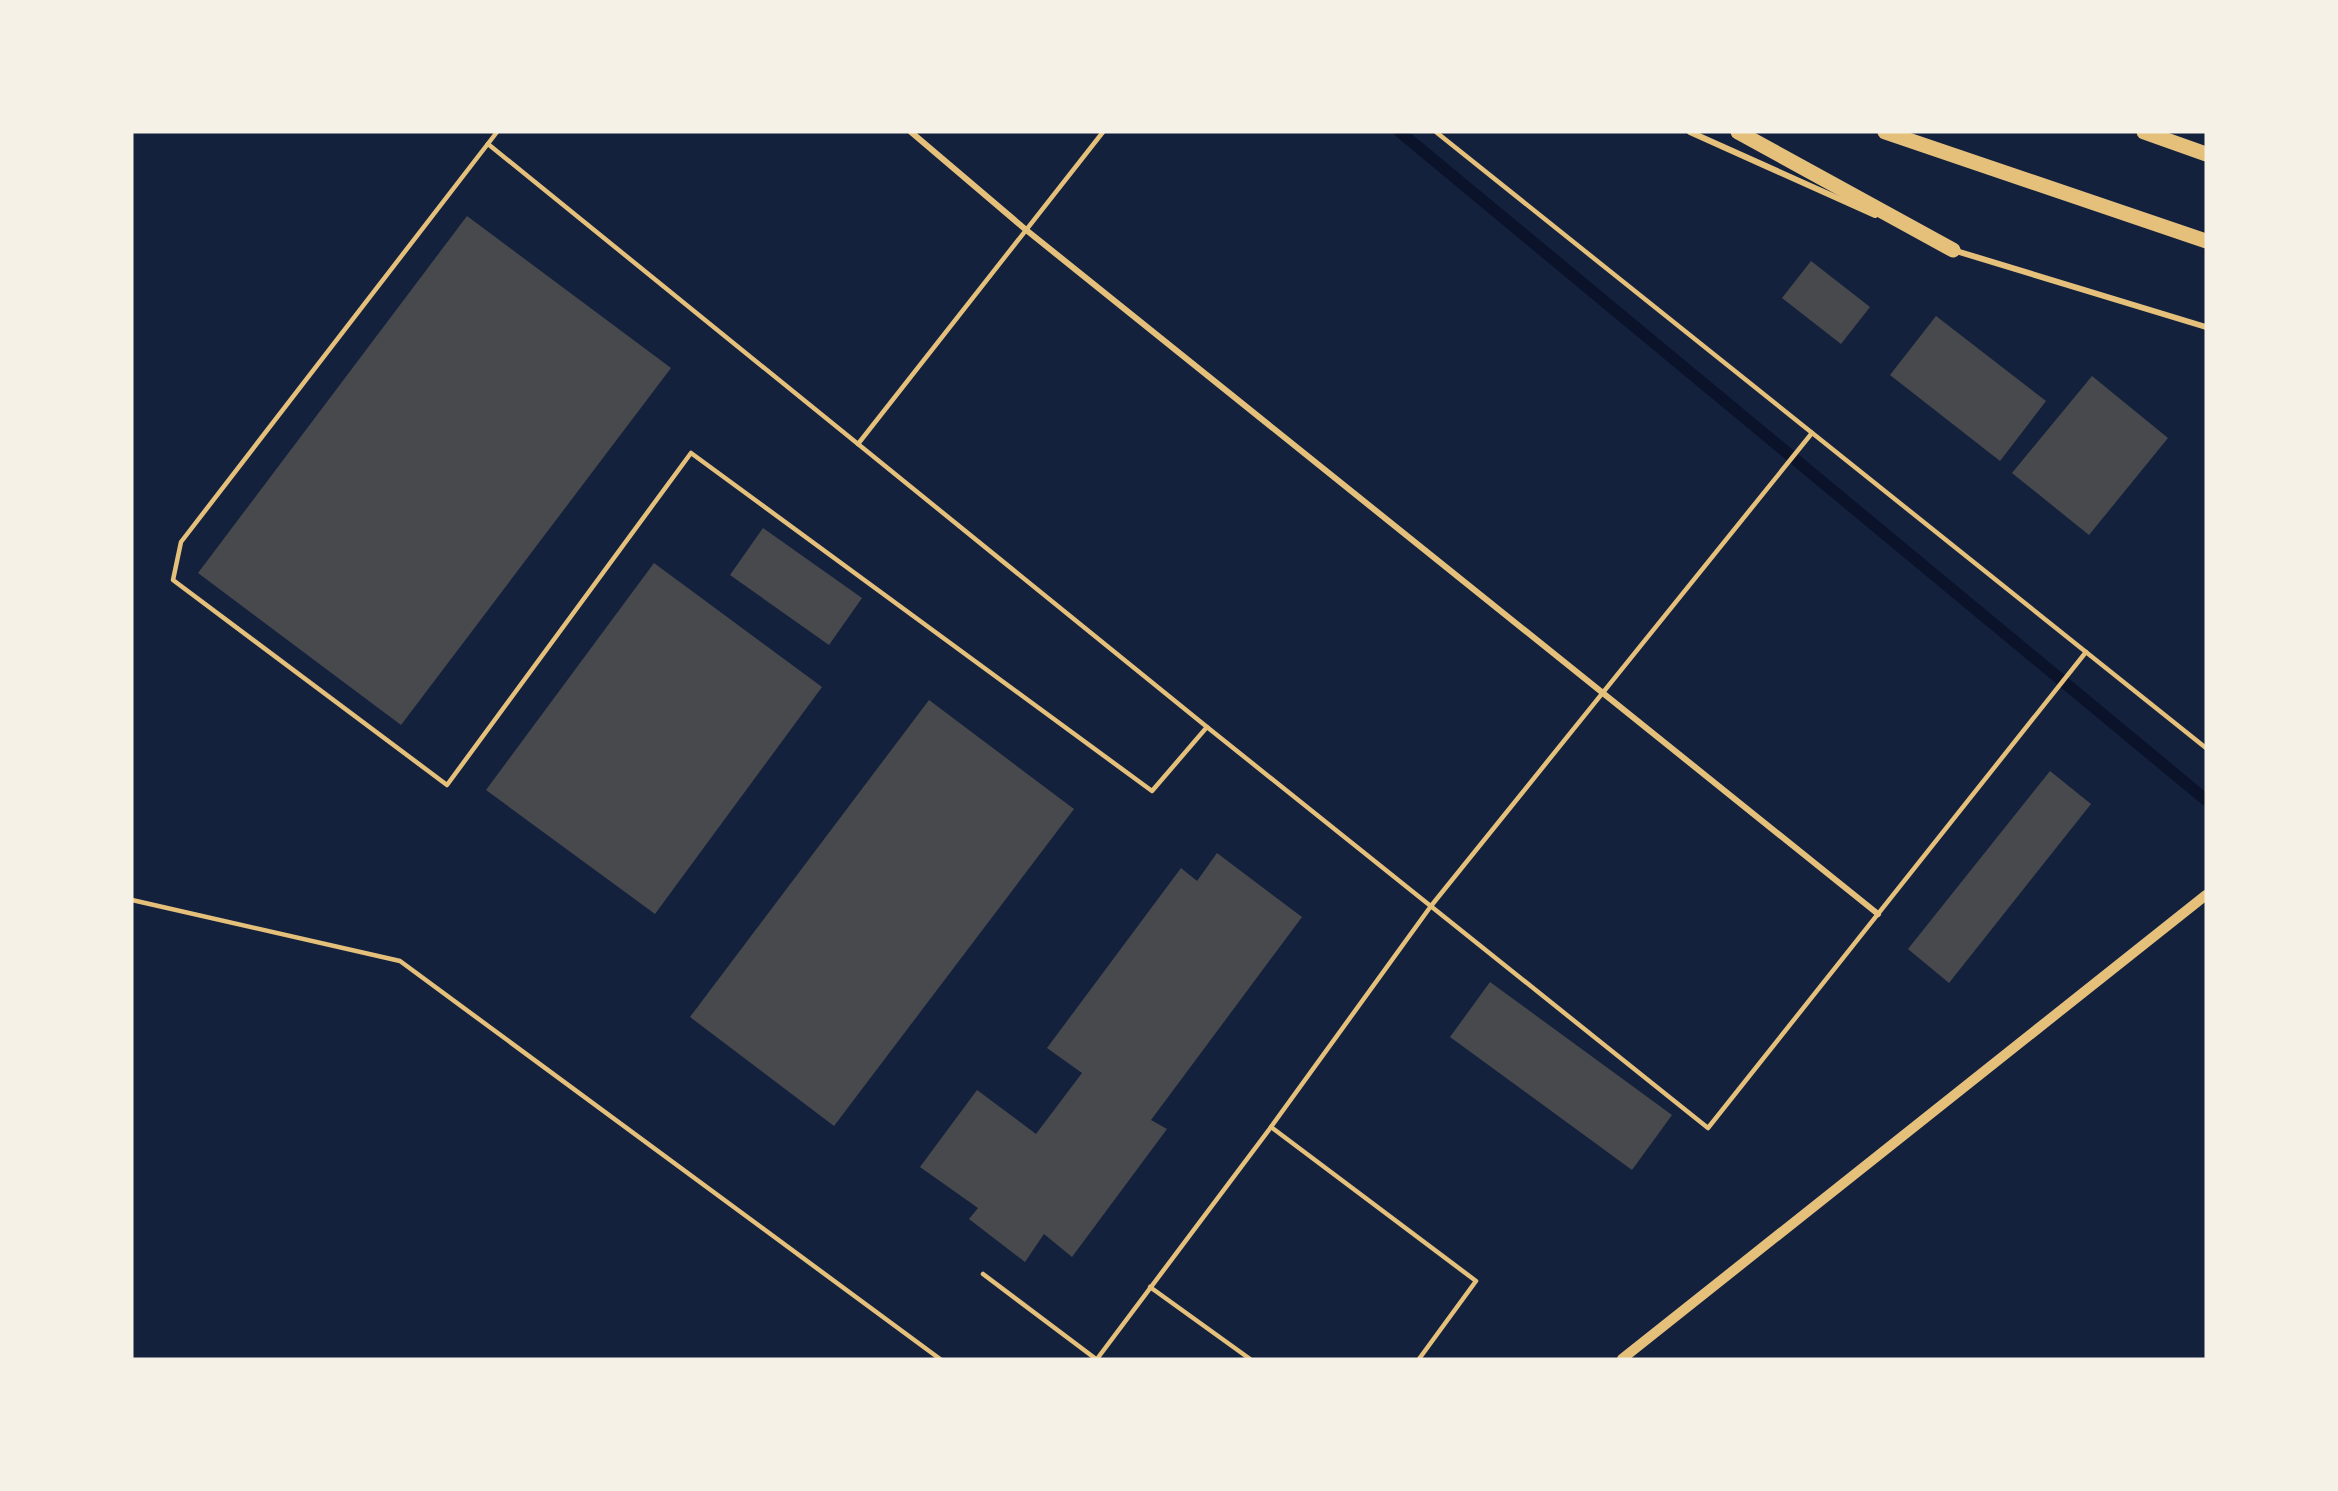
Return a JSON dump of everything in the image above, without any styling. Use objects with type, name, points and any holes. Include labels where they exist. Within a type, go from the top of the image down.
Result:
[{"type":"main road","points":[[1738,132],[1953,250]]},
{"type":"main road","points":[[1885,132],[2206,241]]},
{"type":"main road","points":[[2144,132],[2206,154]]},
{"type":"street","points":[[911,132],[1025,229],[1878,914]]},
{"type":"street","points":[[1690,132],[1953,250],[2206,327]]},
{"type":"street","points":[[1622,1359],[2206,895]]},
{"type":"lane","points":[[497,132],[181,542],[173,580],[447,785],[691,453],[1152,791],[1207,727]]},
{"type":"lane","points":[[858,444],[1103,132]]},
{"type":"lane","points":[[1436,132],[2206,748]]},
{"type":"lane","points":[[488,144],[1207,727],[1708,1128],[2086,652]]},
{"type":"lane","points":[[983,1274],[1096,1359],[1271,1127],[1431,906],[1812,433]]},
{"type":"lane","points":[[132,900],[400,962],[940,1359]]},
{"type":"lane","points":[[1271,1127],[1476,1281],[1421,1358]]},
{"type":"lane","points":[[1150,1287],[1250,1359]]},
{"type":"building","points":[[467,216],[671,368],[401,725],[198,573]]},
{"type":"building","points":[[1811,261],[1870,307],[1841,344],[1782,298]]},
{"type":"building","points":[[1936,316],[2046,401],[2000,461],[1890,375]]},
{"type":"building","points":[[2092,376],[2168,438],[2089,535],[2012,473]]},
{"type":"building","points":[[763,528],[862,598],[829,645],[730,575]]},
{"type":"building","points":[[654,563],[822,687],[655,914],[486,790]]},
{"type":"building","points":[[929,700],[1074,809],[834,1126],[690,1017]]},
{"type":"building","points":[[2050,771],[2091,804],[1949,983],[1908,949]]},
{"type":"building","points":[[1217,853],[1302,917],[1151,1120],[1167,1129],[1072,1257],[1044,1234],[1025,1262],[969,1219],[978,1208],[920,1167],[977,1090],[1036,1134],[1082,1073],[1047,1048],[1181,868],[1197,881]]},
{"type":"building","points":[[1490,982],[1672,1115],[1632,1170],[1450,1037]]},
{"type":"waterway","points":[[1400,132],[2206,800]]}]
